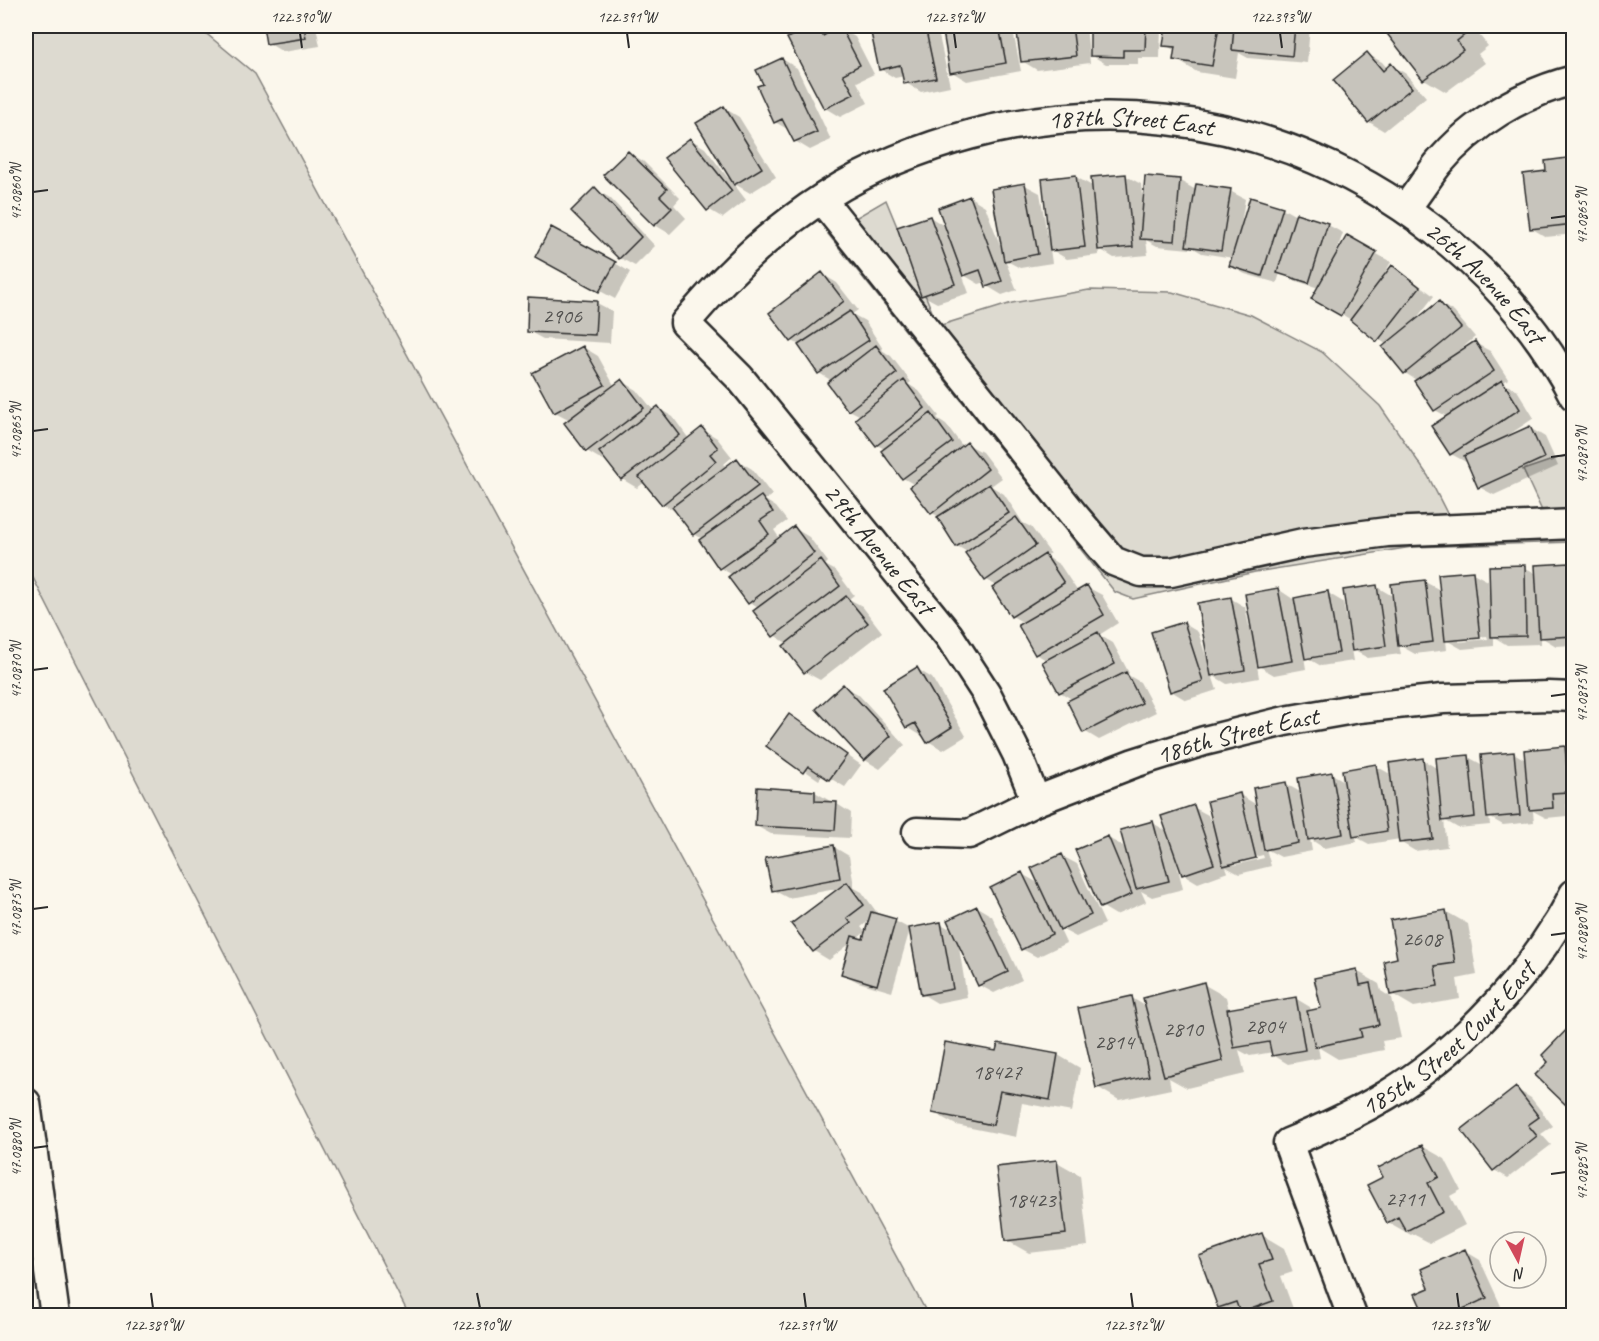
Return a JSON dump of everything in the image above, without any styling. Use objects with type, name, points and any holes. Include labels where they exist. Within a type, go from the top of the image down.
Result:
[{"type":"street","points":[[1406,208],[1438,163],[1492,116],[1532,94],[1574,80]]},
{"type":"street","name":"187th Street East","points":[[685,323],[732,271],[773,234],[858,178],[926,148],[988,130],[1042,120],[1097,116],[1164,119],[1208,126],[1262,139],[1314,158],[1364,182],[1406,208]]},
{"type":"street","points":[[822,200],[1113,561],[1141,572],[1171,572],[1303,543],[1387,532],[1574,525]]},
{"type":"street","name":"26th Avenue East","points":[[1406,208],[1471,261],[1509,301],[1537,337],[1574,396]]},
{"type":"street","name":"29th Avenue East","points":[[685,323],[740,378],[950,636],[986,693],[1017,754],[1036,801]]},
{"type":"street","name":"186th Street East","points":[[917,832],[969,834],[1036,801],[1134,763],[1204,741],[1285,721],[1359,708],[1443,699],[1574,697]]},
{"type":"street","name":"185th Street Court East","points":[[1352,1316],[1288,1143],[1340,1122],[1388,1095],[1441,1057],[1482,1020],[1519,979],[1556,926],[1574,894]]},
{"type":"street","points":[[26,1103],[55,1316]]},
{"type":"shaded area","points":[[26,26],[197,26],[255,74],[928,1315],[409,1315],[26,564]]},
{"type":"shaded area","points":[[886,200],[938,326],[1012,303],[1089,290],[1172,292],[1251,315],[1322,352],[1380,406],[1428,476],[1450,519],[1544,515],[1523,470],[1573,453],[1573,542],[1412,547],[1255,572],[1133,599],[1115,592],[828,234]]},
{"type":"building","points":[[263,26],[304,26],[306,38],[266,44]]},
{"type":"building","points":[[812,26],[817,26],[823,36],[840,26],[860,65],[843,74],[854,94],[824,109],[787,38]]},
{"type":"building","points":[[925,26],[936,78],[904,84],[900,65],[879,70],[870,28]]},
{"type":"building","points":[[942,26],[999,26],[1006,63],[950,73]]},
{"type":"building","points":[[1027,26],[1072,26],[1076,56],[1021,62],[1017,33],[1027,32]]},
{"type":"building","points":[[1090,26],[1146,26],[1145,50],[1123,50],[1123,57],[1090,56]]},
{"type":"building","points":[[1166,26],[1219,26],[1212,66],[1173,60],[1175,47],[1163,46]]},
{"type":"building","points":[[1234,26],[1295,26],[1292,56],[1232,50]]},
{"type":"building","points":[[1381,26],[1461,26],[1467,33],[1457,41],[1463,50],[1423,80]]},
{"type":"building","points":[[1367,52],[1383,71],[1391,63],[1412,88],[1368,123],[1333,80]]},
{"type":"building","points":[[782,58],[817,132],[794,142],[782,119],[774,123],[757,86],[763,84],[756,70]]},
{"type":"building","points":[[724,106],[762,168],[734,185],[696,123]]},
{"type":"building","points":[[690,138],[732,191],[707,211],[664,158]]},
{"type":"building","points":[[628,151],[667,189],[660,196],[672,208],[654,226],[603,175]]},
{"type":"building","points":[[1574,157],[1574,224],[1530,229],[1523,174],[1546,171],[1545,161]]},
{"type":"building","points":[[1126,174],[1133,247],[1098,250],[1091,177]]},
{"type":"building","points":[[1076,175],[1085,247],[1050,251],[1042,179]]},
{"type":"building","points":[[1145,176],[1180,179],[1175,241],[1140,239]]},
{"type":"building","points":[[1025,183],[1038,254],[1004,261],[991,189]]},
{"type":"building","points":[[1196,184],[1231,189],[1221,251],[1186,246]]},
{"type":"building","points":[[595,187],[641,237],[619,259],[571,211]]},
{"type":"building","points":[[970,196],[1002,281],[986,287],[980,270],[963,276],[938,208]]},
{"type":"building","points":[[1250,197],[1283,207],[1262,276],[1229,266]]},
{"type":"building","points":[[1296,213],[1328,223],[1309,283],[1277,273]]},
{"type":"building","points":[[930,216],[955,284],[921,296],[897,227]]},
{"type":"building","points":[[551,227],[616,262],[599,292],[535,257]]},
{"type":"building","points":[[1347,235],[1377,252],[1341,316],[1311,299]]},
{"type":"building","points":[[1392,265],[1420,287],[1377,342],[1350,320]]},
{"type":"building","points":[[822,272],[844,301],[791,342],[769,313]]},
{"type":"building","points":[[528,297],[597,301],[595,335],[527,332]]},
{"type":"building","points":[[1439,301],[1461,328],[1404,374],[1382,347]]},
{"type":"building","points":[[850,311],[869,340],[818,374],[798,345]]},
{"type":"building","points":[[1475,341],[1494,371],[1434,411],[1414,381]]},
{"type":"building","points":[[876,345],[897,373],[848,411],[827,383]]},
{"type":"building","points":[[583,346],[605,385],[554,413],[532,373]]},
{"type":"building","points":[[622,379],[644,408],[586,452],[564,423]]},
{"type":"building","points":[[904,380],[925,408],[876,446],[855,419]]},
{"type":"building","points":[[1502,380],[1520,409],[1450,455],[1431,426]]},
{"type":"building","points":[[658,406],[680,435],[621,480],[599,452]]},
{"type":"building","points":[[931,413],[952,442],[902,479],[881,451]]},
{"type":"building","points":[[1530,426],[1544,458],[1478,488],[1464,456]]},
{"type":"building","points":[[702,427],[718,448],[710,454],[716,461],[662,505],[639,477]]},
{"type":"building","points":[[967,442],[988,469],[931,514],[910,487]]},
{"type":"building","points":[[737,458],[758,486],[693,535],[672,507]]},
{"type":"building","points":[[989,484],[1009,513],[956,547],[937,517]]},
{"type":"building","points":[[761,496],[773,512],[760,521],[769,534],[719,569],[699,540]]},
{"type":"building","points":[[1016,517],[1036,545],[985,581],[965,553]]},
{"type":"building","points":[[794,526],[814,553],[748,604],[728,577]]},
{"type":"building","points":[[1045,554],[1064,583],[1011,617],[992,588]]},
{"type":"building","points":[[821,560],[840,586],[773,637],[753,611]]},
{"type":"building","points":[[1570,563],[1574,636],[1539,638],[1535,565]]},
{"type":"building","points":[[1525,565],[1526,636],[1491,637],[1489,566]]},
{"type":"building","points":[[1473,571],[1480,638],[1445,641],[1438,574]]},
{"type":"building","points":[[1425,580],[1433,642],[1398,646],[1391,584]]},
{"type":"building","points":[[1087,585],[1104,615],[1035,655],[1018,625]]},
{"type":"building","points":[[1377,585],[1386,646],[1352,651],[1343,590]]},
{"type":"building","points":[[1278,588],[1292,661],[1258,667],[1245,594]]},
{"type":"building","points":[[1328,591],[1339,653],[1305,659],[1294,598]]},
{"type":"building","points":[[846,596],[868,623],[804,673],[783,646]]},
{"type":"building","points":[[1231,597],[1245,670],[1211,676],[1197,603]]},
{"type":"building","points":[[1184,622],[1203,681],[1170,692],[1151,632]]},
{"type":"building","points":[[1098,632],[1115,664],[1059,693],[1042,662]]},
{"type":"building","points":[[917,667],[952,727],[927,743],[915,723],[906,728],[883,688]]},
{"type":"building","points":[[1126,672],[1142,703],[1083,733],[1067,701]]},
{"type":"building","points":[[843,684],[891,736],[864,761],[816,709]]},
{"type":"building","points":[[789,714],[847,755],[829,780],[808,766],[803,773],[766,746]]},
{"type":"building","points":[[1565,746],[1569,792],[1552,793],[1553,808],[1529,810],[1524,750]]},
{"type":"building","points":[[1514,752],[1520,815],[1487,818],[1481,755]]},
{"type":"building","points":[[1469,755],[1475,817],[1442,821],[1436,758]]},
{"type":"building","points":[[1423,758],[1433,839],[1399,843],[1389,763]]},
{"type":"building","points":[[1376,764],[1387,831],[1353,837],[1342,770]]},
{"type":"building","points":[[1332,772],[1343,834],[1308,840],[1298,778]]},
{"type":"building","points":[[1286,782],[1298,843],[1264,850],[1253,788]]},
{"type":"building","points":[[757,787],[815,791],[815,801],[837,802],[835,830],[755,826]]},
{"type":"building","points":[[1240,793],[1256,858],[1223,866],[1207,801]]},
{"type":"building","points":[[1194,805],[1214,864],[1182,875],[1161,816]]},
{"type":"building","points":[[1153,821],[1169,881],[1136,889],[1120,830]]},
{"type":"building","points":[[1108,836],[1132,894],[1100,908],[1075,850]]},
{"type":"building","points":[[834,845],[840,878],[772,891],[765,858]]},
{"type":"building","points":[[1062,854],[1091,915],[1060,930],[1031,868]]},
{"type":"building","points":[[1022,872],[1052,934],[1021,950],[990,888]]},
{"type":"building","points":[[847,882],[864,905],[847,918],[851,923],[813,952],[791,924]]},
{"type":"building","points":[[977,906],[1008,972],[978,986],[947,920]]},
{"type":"building","points":[[1446,910],[1455,963],[1435,966],[1438,986],[1390,995],[1384,961],[1397,958],[1390,920]]},
{"type":"building","points":[[871,912],[896,919],[877,985],[841,974],[852,936],[863,939]]},
{"type":"building","points":[[941,922],[953,989],[921,995],[909,928]]},
{"type":"building","points":[[1357,969],[1360,985],[1370,983],[1379,1025],[1360,1029],[1362,1037],[1315,1047],[1307,1011],[1321,1008],[1314,978]]},
{"type":"building","points":[[1204,982],[1223,1061],[1164,1076],[1143,998]]},
{"type":"building","points":[[1132,996],[1149,1076],[1096,1088],[1078,1008]]},
{"type":"building","points":[[1296,997],[1305,1050],[1272,1056],[1269,1042],[1234,1048],[1227,1009]]},
{"type":"building","points":[[1574,1022],[1574,1097],[1566,1105],[1535,1075],[1548,1062],[1542,1055]]},
{"type":"building","points":[[945,1042],[996,1051],[998,1043],[1058,1054],[1050,1100],[1000,1091],[993,1125],[932,1113]]},
{"type":"building","points":[[1516,1087],[1539,1117],[1528,1125],[1537,1136],[1493,1171],[1461,1130]]},
{"type":"building","points":[[1422,1145],[1439,1177],[1428,1183],[1443,1212],[1406,1231],[1398,1217],[1387,1223],[1367,1185],[1383,1177],[1378,1168]]},
{"type":"building","points":[[1057,1160],[1066,1234],[1005,1241],[996,1167]]},
{"type":"building","points":[[1262,1233],[1272,1260],[1259,1264],[1273,1301],[1240,1313],[1236,1302],[1218,1308],[1199,1256]]},
{"type":"building","points":[[1465,1249],[1487,1298],[1448,1316],[1425,1316],[1415,1294],[1429,1288],[1421,1269]]}]
